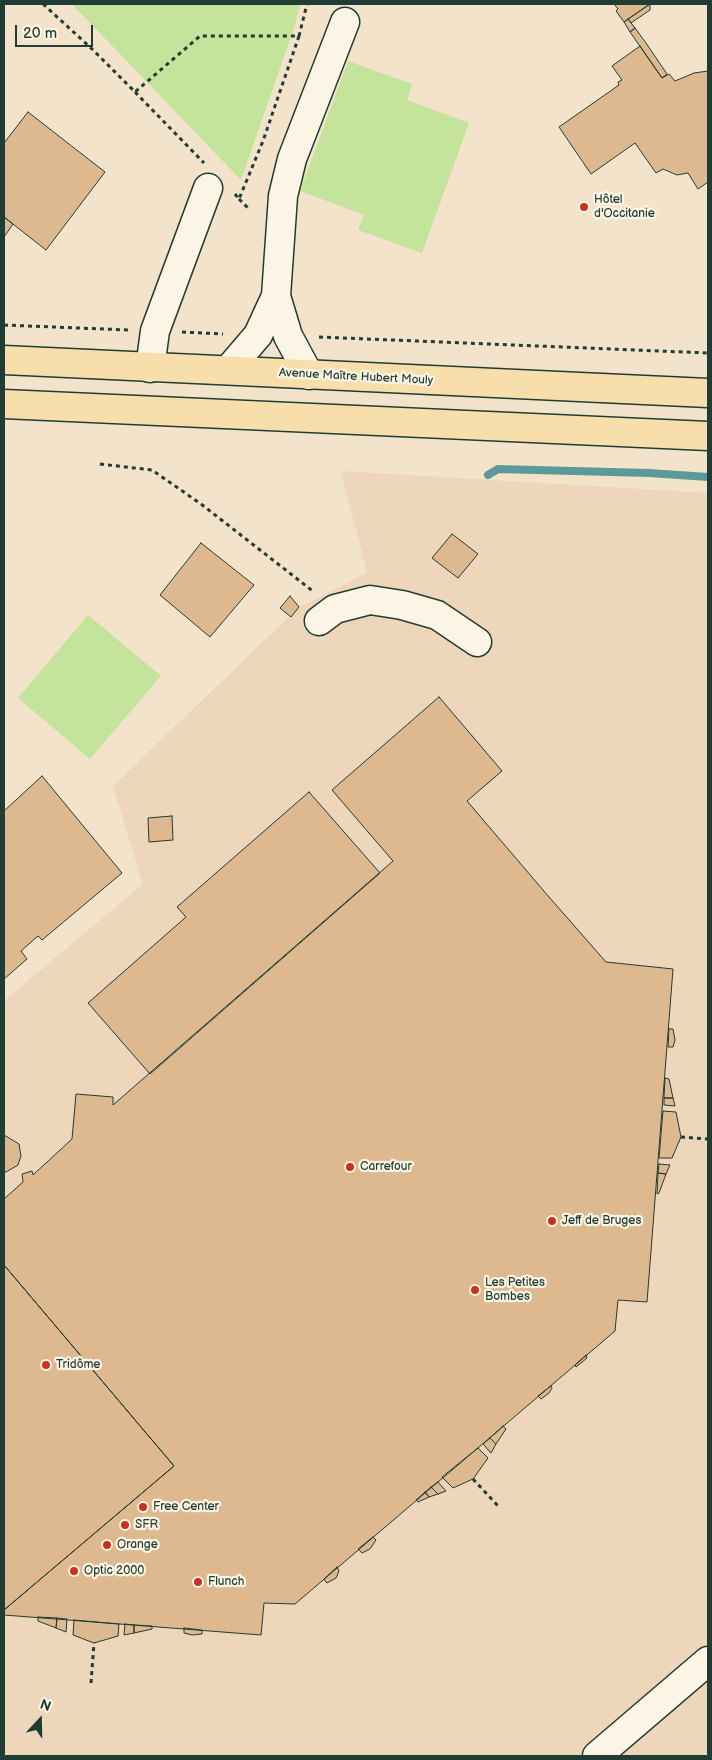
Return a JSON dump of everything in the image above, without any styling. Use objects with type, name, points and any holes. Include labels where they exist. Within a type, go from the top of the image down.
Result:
[{"type":"main road","name":"Avenue Maître Hubert Mouly","points":[[4,360],[708,393]]},
{"type":"main road","points":[[4,404],[708,436]]},
{"type":"lane","points":[[309,375],[288,336],[276,296],[283,196],[292,159],[345,22]]},
{"type":"lane","points":[[150,368],[155,331],[216,182]]},
{"type":"lane","points":[[228,370],[258,335],[276,296]]},
{"type":"lane","points":[[327,615],[370,600],[402,605],[437,615],[477,642]]},
{"type":"lane","points":[[597,1756],[708,1661]]},
{"type":"path","points":[[43,4],[92,49],[134,92],[216,182],[249,209]]},
{"type":"path","points":[[239,199],[263,141],[299,36],[307,4]]},
{"type":"path","points":[[134,92],[200,36],[299,36]]},
{"type":"path","points":[[4,325],[258,335]]},
{"type":"path","points":[[288,336],[708,353]]},
{"type":"path","points":[[100,464],[152,470],[200,504],[327,615]]},
{"type":"path","points":[[681,1137],[708,1139]]},
{"type":"path","points":[[473,1478],[499,1507]]},
{"type":"path","points":[[91,1683],[94,1643]]},
{"type":"shaded area","points":[[341,471],[708,493],[708,1756],[4,1756],[4,1001],[143,884],[113,786],[298,608],[367,573]]},
{"type":"green space","points":[[72,4],[300,4],[294,28],[241,180]]},
{"type":"green space","points":[[348,61],[412,84],[407,100],[469,123],[422,253],[358,230],[364,215],[300,191]]},
{"type":"green space","points":[[88,615],[161,676],[90,759],[18,698]]},
{"type":"building","points":[[614,4],[650,4],[624,22],[616,11],[618,9]]},
{"type":"building","points":[[650,4],[650,10],[631,23],[628,19]]},
{"type":"building","points":[[628,19],[635,28],[630,32],[624,22]]},
{"type":"building","points":[[635,28],[667,74],[662,78],[630,32]]},
{"type":"building","points":[[640,46],[662,78],[669,74],[675,81],[694,73],[708,71],[708,182],[698,189],[688,173],[677,175],[663,169],[656,173],[635,143],[591,174],[559,127],[619,85],[618,82],[622,80],[612,66]]},
{"type":"building","points":[[28,112],[105,172],[46,250],[4,217],[4,143]]},
{"type":"building","points":[[4,217],[13,224],[4,237]]},
{"type":"building","points":[[452,534],[478,554],[458,578],[432,558]]},
{"type":"building","points":[[201,543],[254,585],[210,637],[160,595]]},
{"type":"building","points":[[290,596],[299,607],[291,617],[280,608]]},
{"type":"building","name":"Carrefour","points":[[439,697],[502,771],[467,801],[549,897],[606,962],[673,969],[647,1302],[618,1300],[615,1331],[295,1604],[264,1603],[261,1635],[4,1615],[4,1610],[174,1466],[4,1265],[4,1199],[23,1182],[22,1174],[32,1171],[33,1175],[72,1139],[76,1094],[113,1097],[113,1105],[393,861],[332,790]]},
{"type":"building","points":[[42,776],[122,873],[42,940],[38,936],[21,951],[27,959],[4,979],[4,811]]},
{"type":"building","points":[[309,792],[380,873],[150,1074],[88,1003],[186,917],[177,907]]},
{"type":"building","points":[[172,816],[173,840],[149,842],[148,818]]},
{"type":"building","points":[[669,1029],[673,1029],[675,1040],[673,1047],[668,1047]]},
{"type":"building","points":[[665,1078],[669,1079],[673,1098],[664,1098]]},
{"type":"building","points":[[664,1098],[673,1098],[675,1106],[664,1105]]},
{"type":"building","points":[[663,1111],[676,1112],[681,1137],[672,1158],[659,1158]]},
{"type":"building","points":[[4,1135],[19,1144],[21,1156],[18,1165],[6,1172],[4,1172]]},
{"type":"building","points":[[659,1164],[670,1165],[666,1174],[658,1173]]},
{"type":"building","points":[[658,1173],[666,1174],[657,1194]]},
{"type":"building","name":"Tridôme","points":[[4,1265],[174,1466],[4,1610]]},
{"type":"building","points":[[586,1355],[587,1358],[576,1367],[575,1365]]},
{"type":"building","points":[[551,1386],[552,1388],[549,1393],[541,1399],[538,1396]]},
{"type":"building","points":[[503,1426],[506,1429],[496,1444],[490,1438]]},
{"type":"building","points":[[490,1438],[496,1444],[491,1453],[483,1444]]},
{"type":"building","points":[[478,1448],[488,1458],[473,1479],[453,1488],[442,1477]]},
{"type":"building","points":[[438,1482],[446,1491],[438,1494],[431,1487]]},
{"type":"building","points":[[431,1487],[438,1494],[429,1497],[425,1492]]},
{"type":"building","points":[[425,1492],[429,1497],[418,1502],[416,1500]]},
{"type":"building","points":[[373,1537],[376,1540],[370,1549],[362,1553],[358,1549]]},
{"type":"building","points":[[337,1567],[339,1571],[336,1578],[327,1583],[324,1579]]},
{"type":"building","points":[[38,1617],[57,1618],[56,1628],[38,1621]]},
{"type":"building","points":[[57,1618],[67,1619],[66,1632],[56,1628]]},
{"type":"building","points":[[74,1620],[119,1624],[118,1636],[94,1643],[73,1635]]},
{"type":"building","points":[[125,1624],[134,1625],[134,1633],[124,1635]]},
{"type":"building","points":[[134,1625],[152,1626],[152,1629],[134,1633]]},
{"type":"building","points":[[184,1628],[202,1630],[202,1634],[192,1635],[184,1633]]},
{"type":"waterway","points":[[488,475],[498,469],[649,473],[708,477]]},
{"type":"place","name":"Hôtel d'Occitanie","points":[[584,207]]},
{"type":"place","name":"Carrefour","points":[[350,1167]]},
{"type":"place","name":"Jeff de Bruges","points":[[552,1221]]},
{"type":"place","name":"Les Petites Bombes","points":[[475,1290]]},
{"type":"place","name":"Tridôme","points":[[46,1365]]},
{"type":"place","name":"Free Center","points":[[143,1507]]},
{"type":"place","name":"SFR","points":[[125,1525]]},
{"type":"place","name":"Orange","points":[[107,1545]]},
{"type":"place","name":"Optic 2000","points":[[74,1571]]},
{"type":"place","name":"Flunch","points":[[198,1582]]}]
